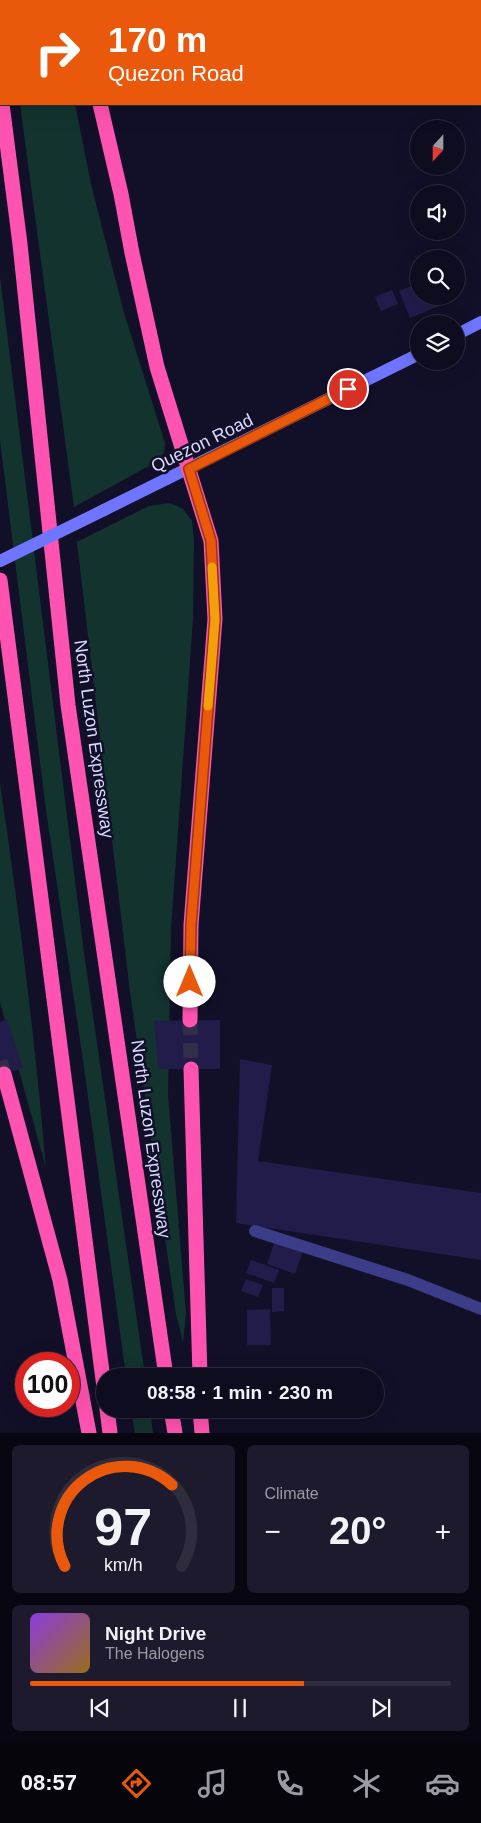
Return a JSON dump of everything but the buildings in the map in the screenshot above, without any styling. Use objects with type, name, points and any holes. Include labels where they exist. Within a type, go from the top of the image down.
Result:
[{"type":"highway","name":"North Luzon Expressway","points":[[2,105],[20,244],[68,704],[165,1368]]},
{"type":"highway","points":[[100,105],[122,194],[132,253],[157,367],[211,541],[215,620],[191,925],[190,1020]]},
{"type":"highway","points":[[0,580],[102,1368]]},
{"type":"highway","points":[[190,1069],[200,1368]]},
{"type":"highway","points":[[4,1074],[60,1280],[89,1433]]},
{"type":"highway","points":[[108,1418],[110,1433]]},
{"type":"highway","points":[[172,1418],[175,1433]]},
{"type":"highway","points":[[201,1418],[202,1433]]},
{"type":"main road","points":[[465,330],[481,322]]},
{"type":"main road","name":"Quezon Road","points":[[0,561],[410,358]]},
{"type":"street","points":[[255,1231],[408,1280],[481,1309]]},
{"type":"green space","points":[[20,105],[75,105],[91,184],[124,313],[165,443],[164,452],[158,461],[74,507]]},
{"type":"green space","points":[[0,277],[84,953],[144,1368],[125,1368],[83,1060],[46,810],[0,440]]},
{"type":"green space","points":[[170,503],[183,509],[192,521],[194,540],[193,619],[171,929],[168,1094],[186,1314],[183,1342],[176,1314],[130,992],[77,542],[149,506]]},
{"type":"green space","points":[[0,783],[26,975],[46,1168],[0,1002]]},
{"type":"green space","points":[[132,1418],[151,1418],[153,1433],[135,1433]]},
{"type":"tunnel","points":[[190,1020],[191,1069]]},
{"type":"tunnel","points":[[0,1061],[4,1074]]},
{"type":"slow traffic","points":[[208,706],[215,620],[212,567]]},
{"type":"route","points":[[190,982],[191,925],[215,620],[211,541],[189,469],[348,389]]}]
